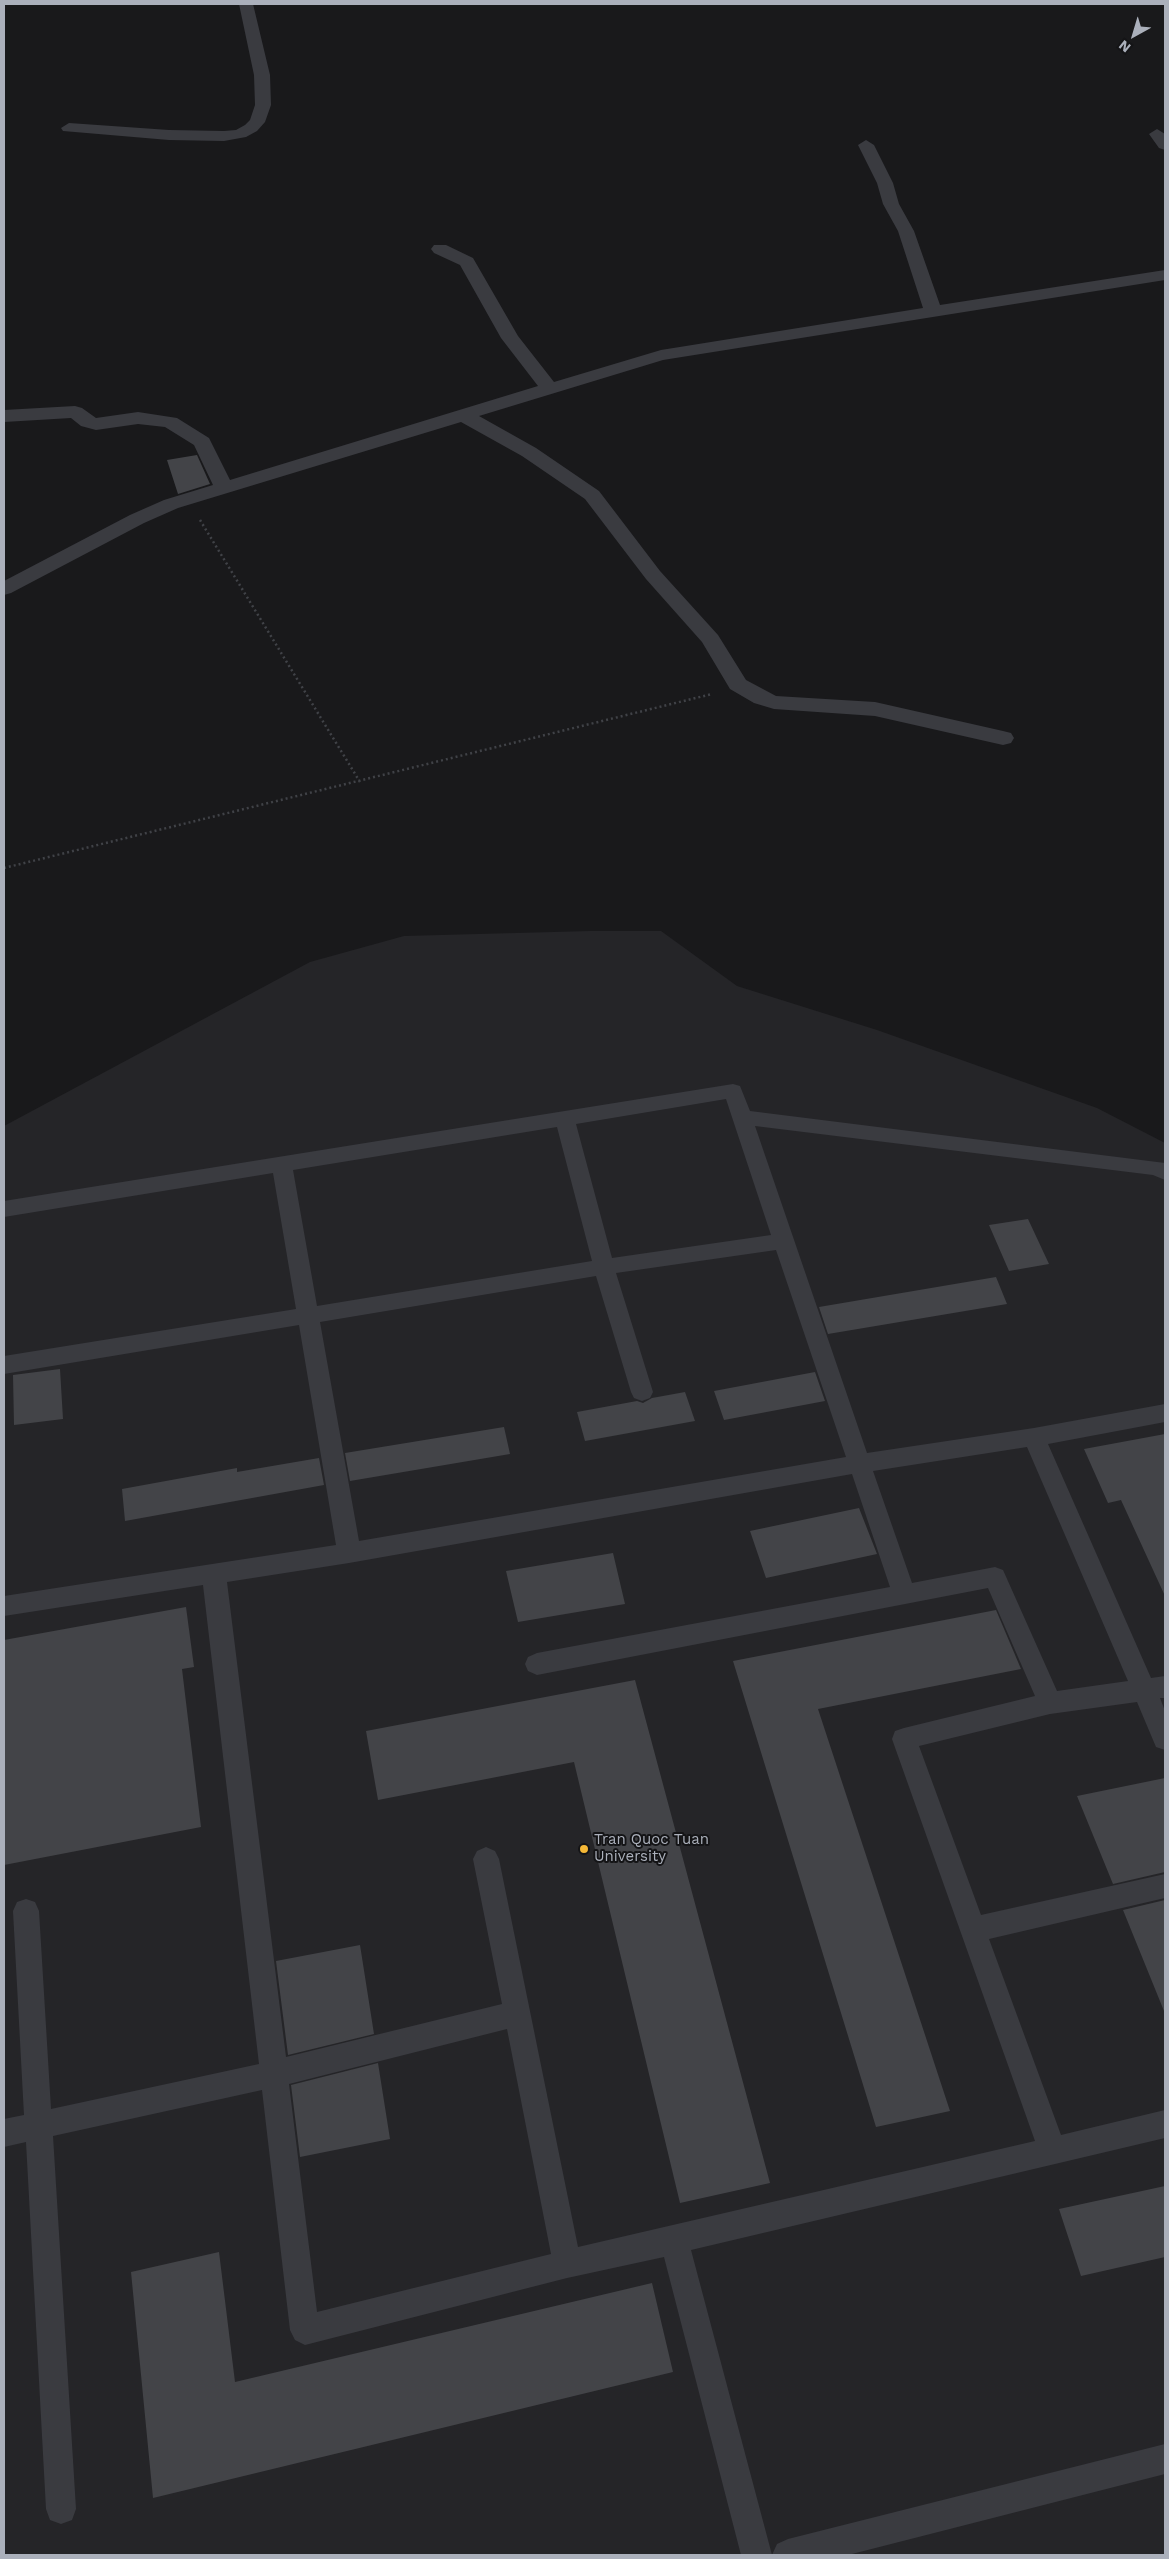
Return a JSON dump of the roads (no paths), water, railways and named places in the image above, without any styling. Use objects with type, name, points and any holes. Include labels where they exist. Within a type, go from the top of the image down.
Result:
[{"type":"street","points":[[69,128],[215,136],[240,134],[251,128],[256,122],[263,105],[262,75],[247,18],[246,4]]},
{"type":"street","points":[[866,145],[882,175],[891,204],[906,231],[933,312]]},
{"type":"street","points":[[440,249],[468,262],[510,338],[549,388]]},
{"type":"street","points":[[4,589],[137,519],[186,499],[660,355],[1165,275]]},
{"type":"street","points":[[4,416],[51,415],[75,412],[88,422],[96,424],[138,418],[170,422],[202,442],[224,488]]},
{"type":"street","points":[[463,415],[529,452],[592,495],[653,575],[712,639],[738,684],[762,698],[774,702],[842,704],[875,709],[1003,738]]},
{"type":"lane","points":[[4,1209],[733,1091],[858,1464],[904,1594]]},
{"type":"lane","points":[[742,1117],[1157,1168],[1165,1172]]},
{"type":"lane","points":[[565,1118],[604,1267],[642,1392]]},
{"type":"lane","points":[[282,1165],[310,1316],[349,1553]]},
{"type":"lane","points":[[4,1365],[604,1267],[783,1241]]},
{"type":"lane","points":[[4,1606],[349,1553],[858,1464],[1034,1437],[1165,1413]]},
{"type":"lane","points":[[1034,1437],[1155,1688],[1165,1739]]},
{"type":"lane","points":[[214,1574],[304,2330],[567,2264],[1165,2124]]},
{"type":"lane","points":[[538,1664],[995,1577],[1050,1703]]},
{"type":"lane","points":[[1053,2151],[904,1739],[1050,1703],[1155,1688]]},
{"type":"lane","points":[[486,1859],[567,2264]]},
{"type":"lane","points":[[972,1930],[1165,1886]]},
{"type":"lane","points":[[26,1910],[37,2125],[61,2509]]},
{"type":"lane","points":[[4,2133],[274,2074],[517,2013]]},
{"type":"lane","points":[[674,2240],[756,2555]]},
{"type":"lane","points":[[788,2555],[1165,2459]]},
{"type":"place","name":"Tran Quoc Tuan University","points":[[584,1849]]}]
